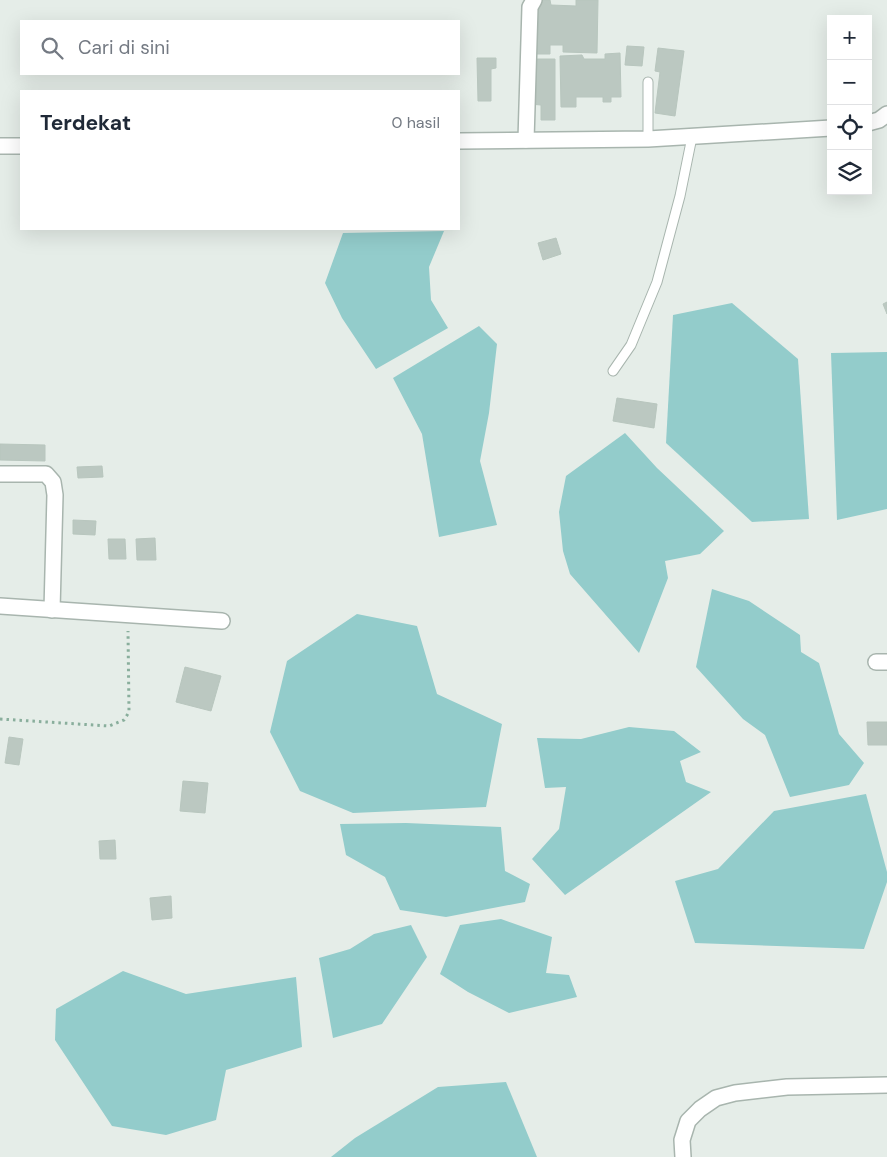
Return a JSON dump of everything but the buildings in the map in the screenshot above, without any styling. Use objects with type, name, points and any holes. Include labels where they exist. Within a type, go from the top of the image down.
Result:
[{"type":"street","points":[[526,140],[530,7],[534,0]]},
{"type":"street","points":[[872,122],[880,120],[887,114]]},
{"type":"street","points":[[460,141],[648,139],[827,128]]},
{"type":"street","points":[[0,146],[20,146]]},
{"type":"street","points":[[0,474],[46,474],[52,482],[55,495],[52,610]]},
{"type":"street","points":[[0,606],[222,621]]},
{"type":"street","points":[[683,1157],[682,1140],[688,1121],[700,1109],[716,1098],[735,1093],[786,1087],[887,1085]]},
{"type":"lane","points":[[648,82],[648,139]]},
{"type":"lane","points":[[613,371],[631,345],[657,282],[680,196],[692,136]]},
{"type":"path","points":[[0,719],[109,726],[124,720],[129,712],[128,616]]},
{"type":"water","points":[[444,231],[429,267],[431,300],[448,328],[376,369],[342,318],[325,283],[343,233]]},
{"type":"water","points":[[732,303],[798,359],[809,519],[752,522],[666,443],[673,315]]},
{"type":"water","points":[[479,326],[497,344],[489,413],[480,461],[497,525],[439,537],[422,434],[393,378]]},
{"type":"water","points":[[887,352],[887,509],[837,520],[831,353]]},
{"type":"water","points":[[625,433],[657,468],[724,531],[700,554],[665,561],[668,578],[639,653],[570,574],[563,551],[559,512],[566,476]]},
{"type":"water","points":[[712,589],[749,601],[800,635],[801,652],[819,663],[839,734],[864,763],[849,785],[790,797],[765,735],[743,719],[696,667]]},
{"type":"water","points":[[357,614],[417,626],[437,694],[502,724],[486,807],[353,813],[300,791],[270,732],[287,661]]},
{"type":"water","points":[[629,727],[674,731],[701,752],[680,761],[686,782],[711,792],[565,895],[532,859],[559,829],[566,787],[545,788],[537,738],[581,739]]},
{"type":"water","points":[[866,794],[887,872],[887,882],[864,949],[695,943],[675,881],[718,869],[774,811]]},
{"type":"water","points":[[406,823],[501,827],[505,871],[530,884],[525,902],[446,917],[400,910],[385,877],[346,855],[340,824]]},
{"type":"water","points":[[501,919],[552,937],[546,973],[569,975],[577,997],[509,1013],[468,992],[440,974],[460,925]]},
{"type":"water","points":[[411,925],[427,957],[382,1024],[333,1038],[319,958],[350,949],[374,934]]},
{"type":"water","points":[[123,971],[186,994],[296,977],[302,1047],[226,1070],[216,1120],[166,1135],[112,1126],[55,1040],[56,1009]]},
{"type":"water","points":[[506,1082],[537,1157],[331,1157],[355,1138],[438,1087]]}]
